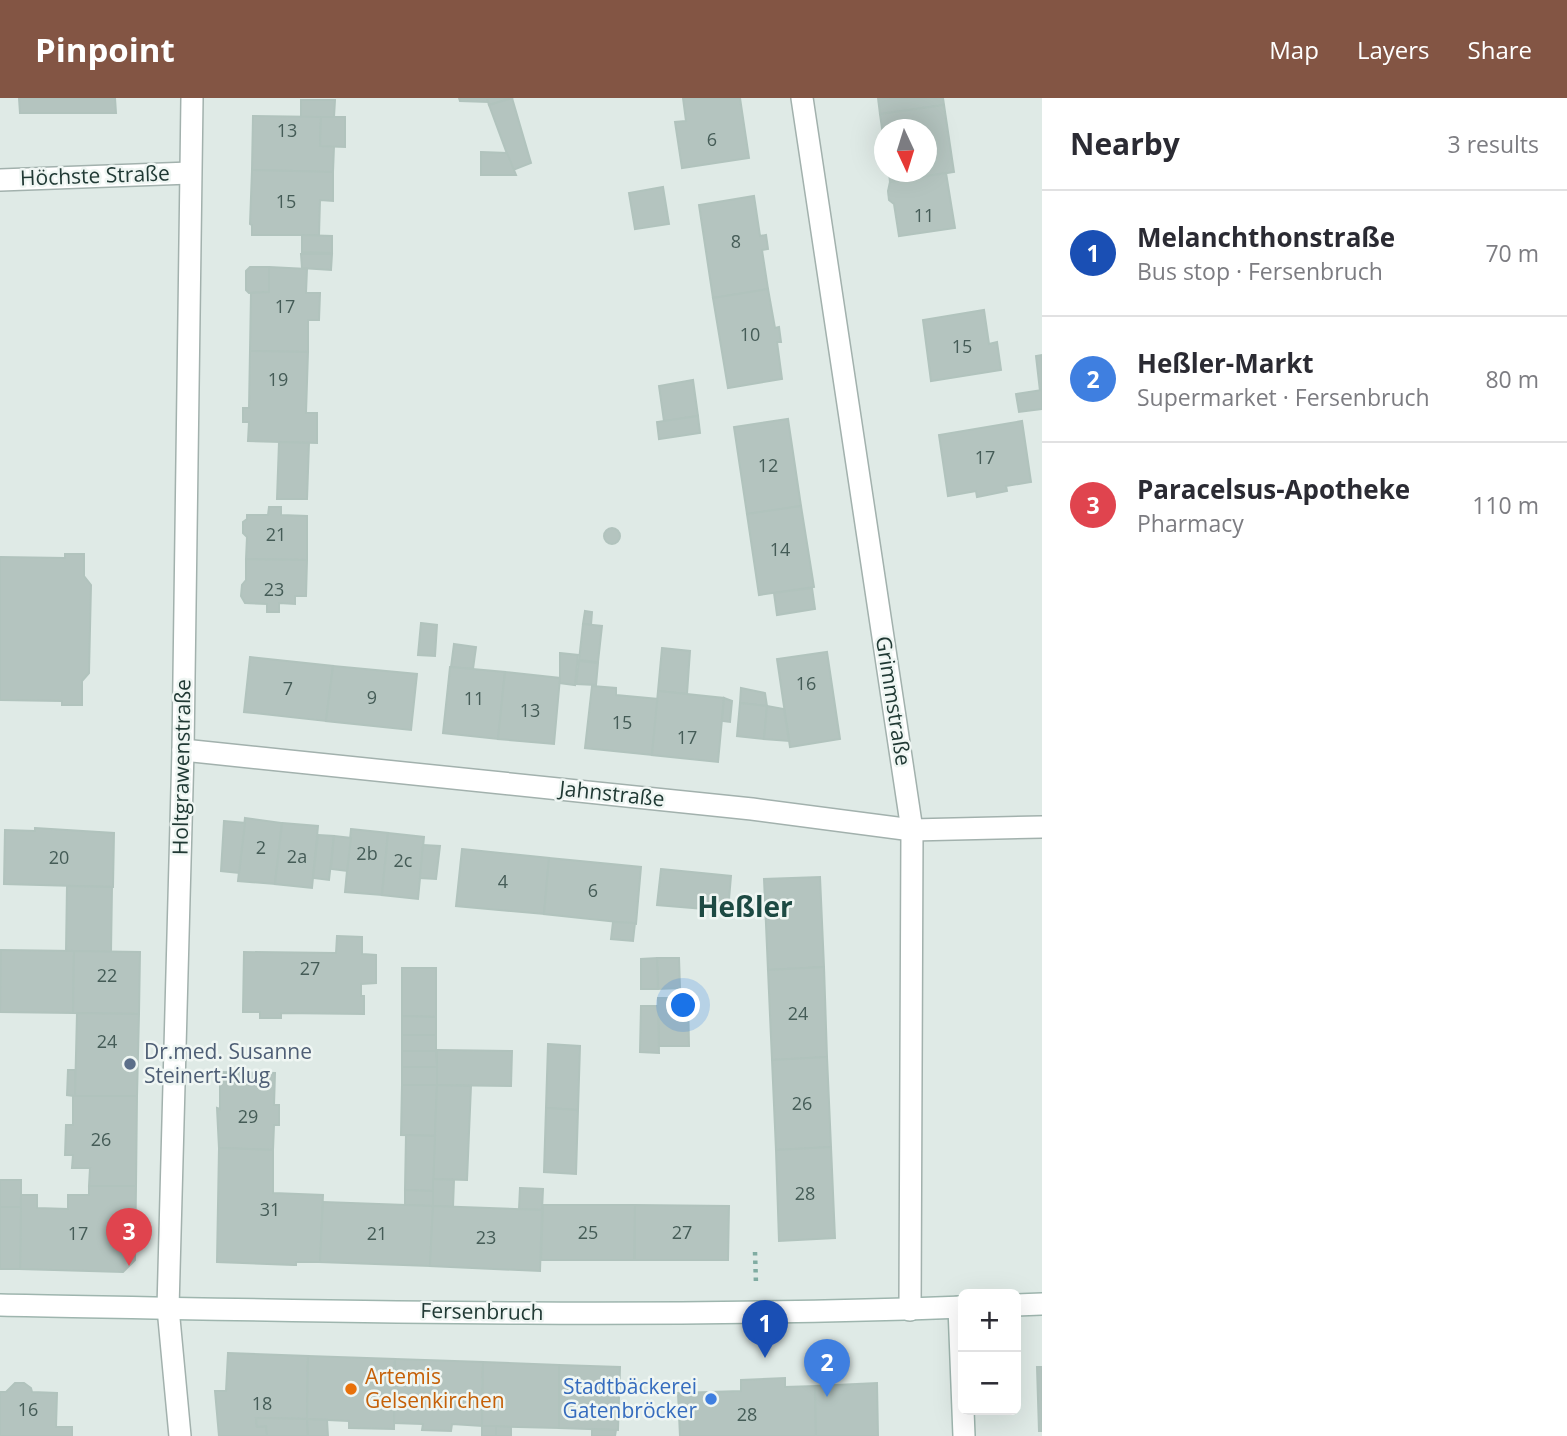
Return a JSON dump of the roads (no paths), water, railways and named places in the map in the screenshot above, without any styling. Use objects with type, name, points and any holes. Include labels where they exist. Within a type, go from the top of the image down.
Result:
[{"type":"street","name":"Holtgrawenstraße","points":[[180,1436],[168,1308],[183,750],[192,98]]},
{"type":"street","name":"Grimmstraße","points":[[802,98],[912,830],[910,1310]]},
{"type":"street","name":"Höchste Straße","points":[[0,180],[190,173]]},
{"type":"street","name":"Jahnstraße","points":[[183,750],[752,809],[912,830],[1042,827]]},
{"type":"street","points":[[1021,1305],[1042,1304]]},
{"type":"street","name":"Fersenbruch","points":[[0,1305],[620,1313],[958,1307]]},
{"type":"street","points":[[962,1352],[964,1436]]},
{"type":"place","name":"Dr.med. Susanne Steinert-Klug","points":[[130,1064]]},
{"type":"place","name":"Paracelsus-Apotheke","points":[[129,1266]]},
{"type":"place","name":"Melanchthonstraße","points":[[765,1358]]},
{"type":"place","name":"Artemis Gelsenkirchen","points":[[351,1389]]},
{"type":"place","name":"Heßler-Markt","points":[[827,1397]]},
{"type":"place","name":"Stadtbäckerei Gatenbröcker","points":[[711,1399]]},
{"type":"district","name":"Heßler","points":[[745,907]]}]
